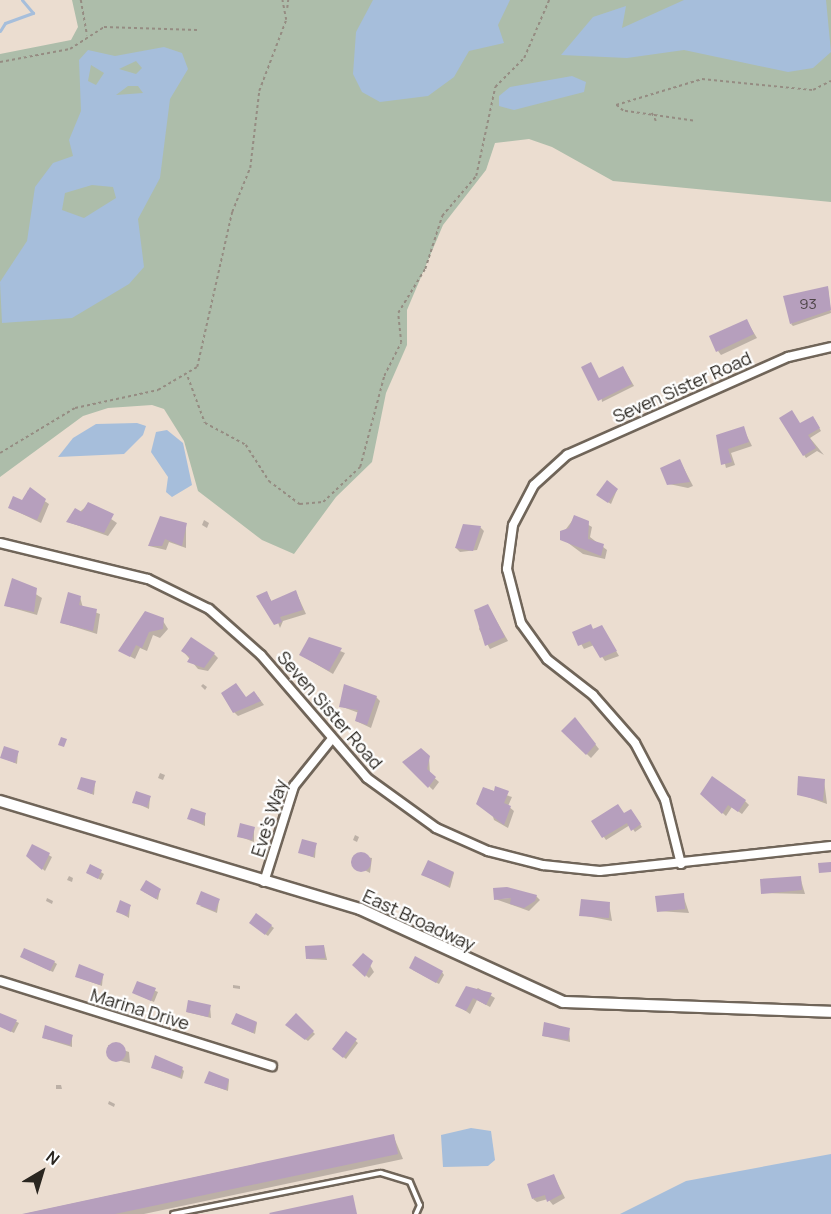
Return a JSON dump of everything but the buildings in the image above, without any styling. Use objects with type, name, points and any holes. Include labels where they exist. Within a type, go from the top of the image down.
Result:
[{"type":"street","name":"Seven Sister Road","points":[[681,864],[665,800],[635,743],[593,695],[547,659],[521,623],[508,580],[513,525],[541,477],[573,452],[788,357],[831,347]]},
{"type":"street","name":"Seven Sister Road","points":[[0,543],[148,579],[190,597],[245,638],[331,740],[412,813],[488,851],[571,869],[681,864],[831,846]]},
{"type":"street","name":"Eve's Way","points":[[264,882],[298,779],[331,740]]},
{"type":"street","name":"East Broadway","points":[[0,801],[360,909],[563,1002],[831,1012]]},
{"type":"street","name":"Marina Drive","points":[[0,981],[272,1066]]},
{"type":"lane","points":[[173,1214],[381,1173],[410,1182],[420,1205],[416,1214]]},
{"type":"path","points":[[81,0],[87,35]]},
{"type":"path","points":[[282,0],[287,9]]},
{"type":"path","points":[[0,453],[75,408],[158,390],[188,377],[199,360],[232,212],[250,168],[259,91],[288,0]]},
{"type":"path","points":[[188,377],[205,423],[246,445],[269,481],[300,504],[323,502],[360,467],[384,376],[400,343],[398,313],[425,269],[442,216],[476,176],[495,87],[524,58],[549,0]]},
{"type":"path","points":[[0,62],[70,49],[87,35],[119,26],[197,30]]},
{"type":"path","points":[[693,121],[652,112],[623,111],[616,105],[702,79],[813,90],[831,81]]},
{"type":"path","points":[[652,112],[656,121]]},
{"type":"green space","points":[[72,0],[831,0],[831,202],[613,181],[552,147],[529,139],[495,143],[486,170],[443,225],[407,310],[407,345],[386,393],[372,462],[336,497],[294,554],[262,540],[198,491],[184,441],[164,409],[152,405],[108,408],[83,416],[0,477],[0,54],[71,40],[78,27]]},
{"type":"water","points":[[373,0],[510,0],[498,25],[504,43],[469,51],[454,77],[428,96],[380,102],[362,92],[353,74],[356,32]]},
{"type":"water","points":[[684,0],[826,0],[831,52],[813,68],[788,72],[684,50],[627,58],[561,55],[593,17],[626,6],[622,28]]},
{"type":"water","points":[[164,47],[182,53],[188,69],[170,99],[160,178],[138,219],[144,267],[129,284],[72,318],[2,323],[0,282],[27,241],[35,187],[53,163],[73,156],[69,140],[81,111],[79,60],[88,50],[115,56]],"holes":[[[136,61],[142,68],[136,74],[119,69]],[[91,65],[104,73],[96,85],[88,81]],[[128,86],[138,86],[143,93],[116,95]],[[92,185],[113,187],[116,198],[84,218],[62,210],[65,193]]]},
{"type":"water","points":[[572,76],[586,82],[584,92],[514,110],[499,106],[499,96],[510,87]]},
{"type":"water","points":[[137,423],[146,426],[143,435],[124,454],[58,457],[73,438],[96,424]]},
{"type":"water","points":[[167,430],[183,443],[192,485],[172,497],[166,492],[168,477],[151,452],[156,432]]},
{"type":"water","points":[[471,1128],[491,1131],[495,1160],[488,1166],[443,1167],[441,1135]]},
{"type":"water","points":[[831,1154],[831,1214],[620,1214],[686,1181]]},
{"type":"waterway","points":[[0,31],[5,23],[33,13],[22,0]]}]
